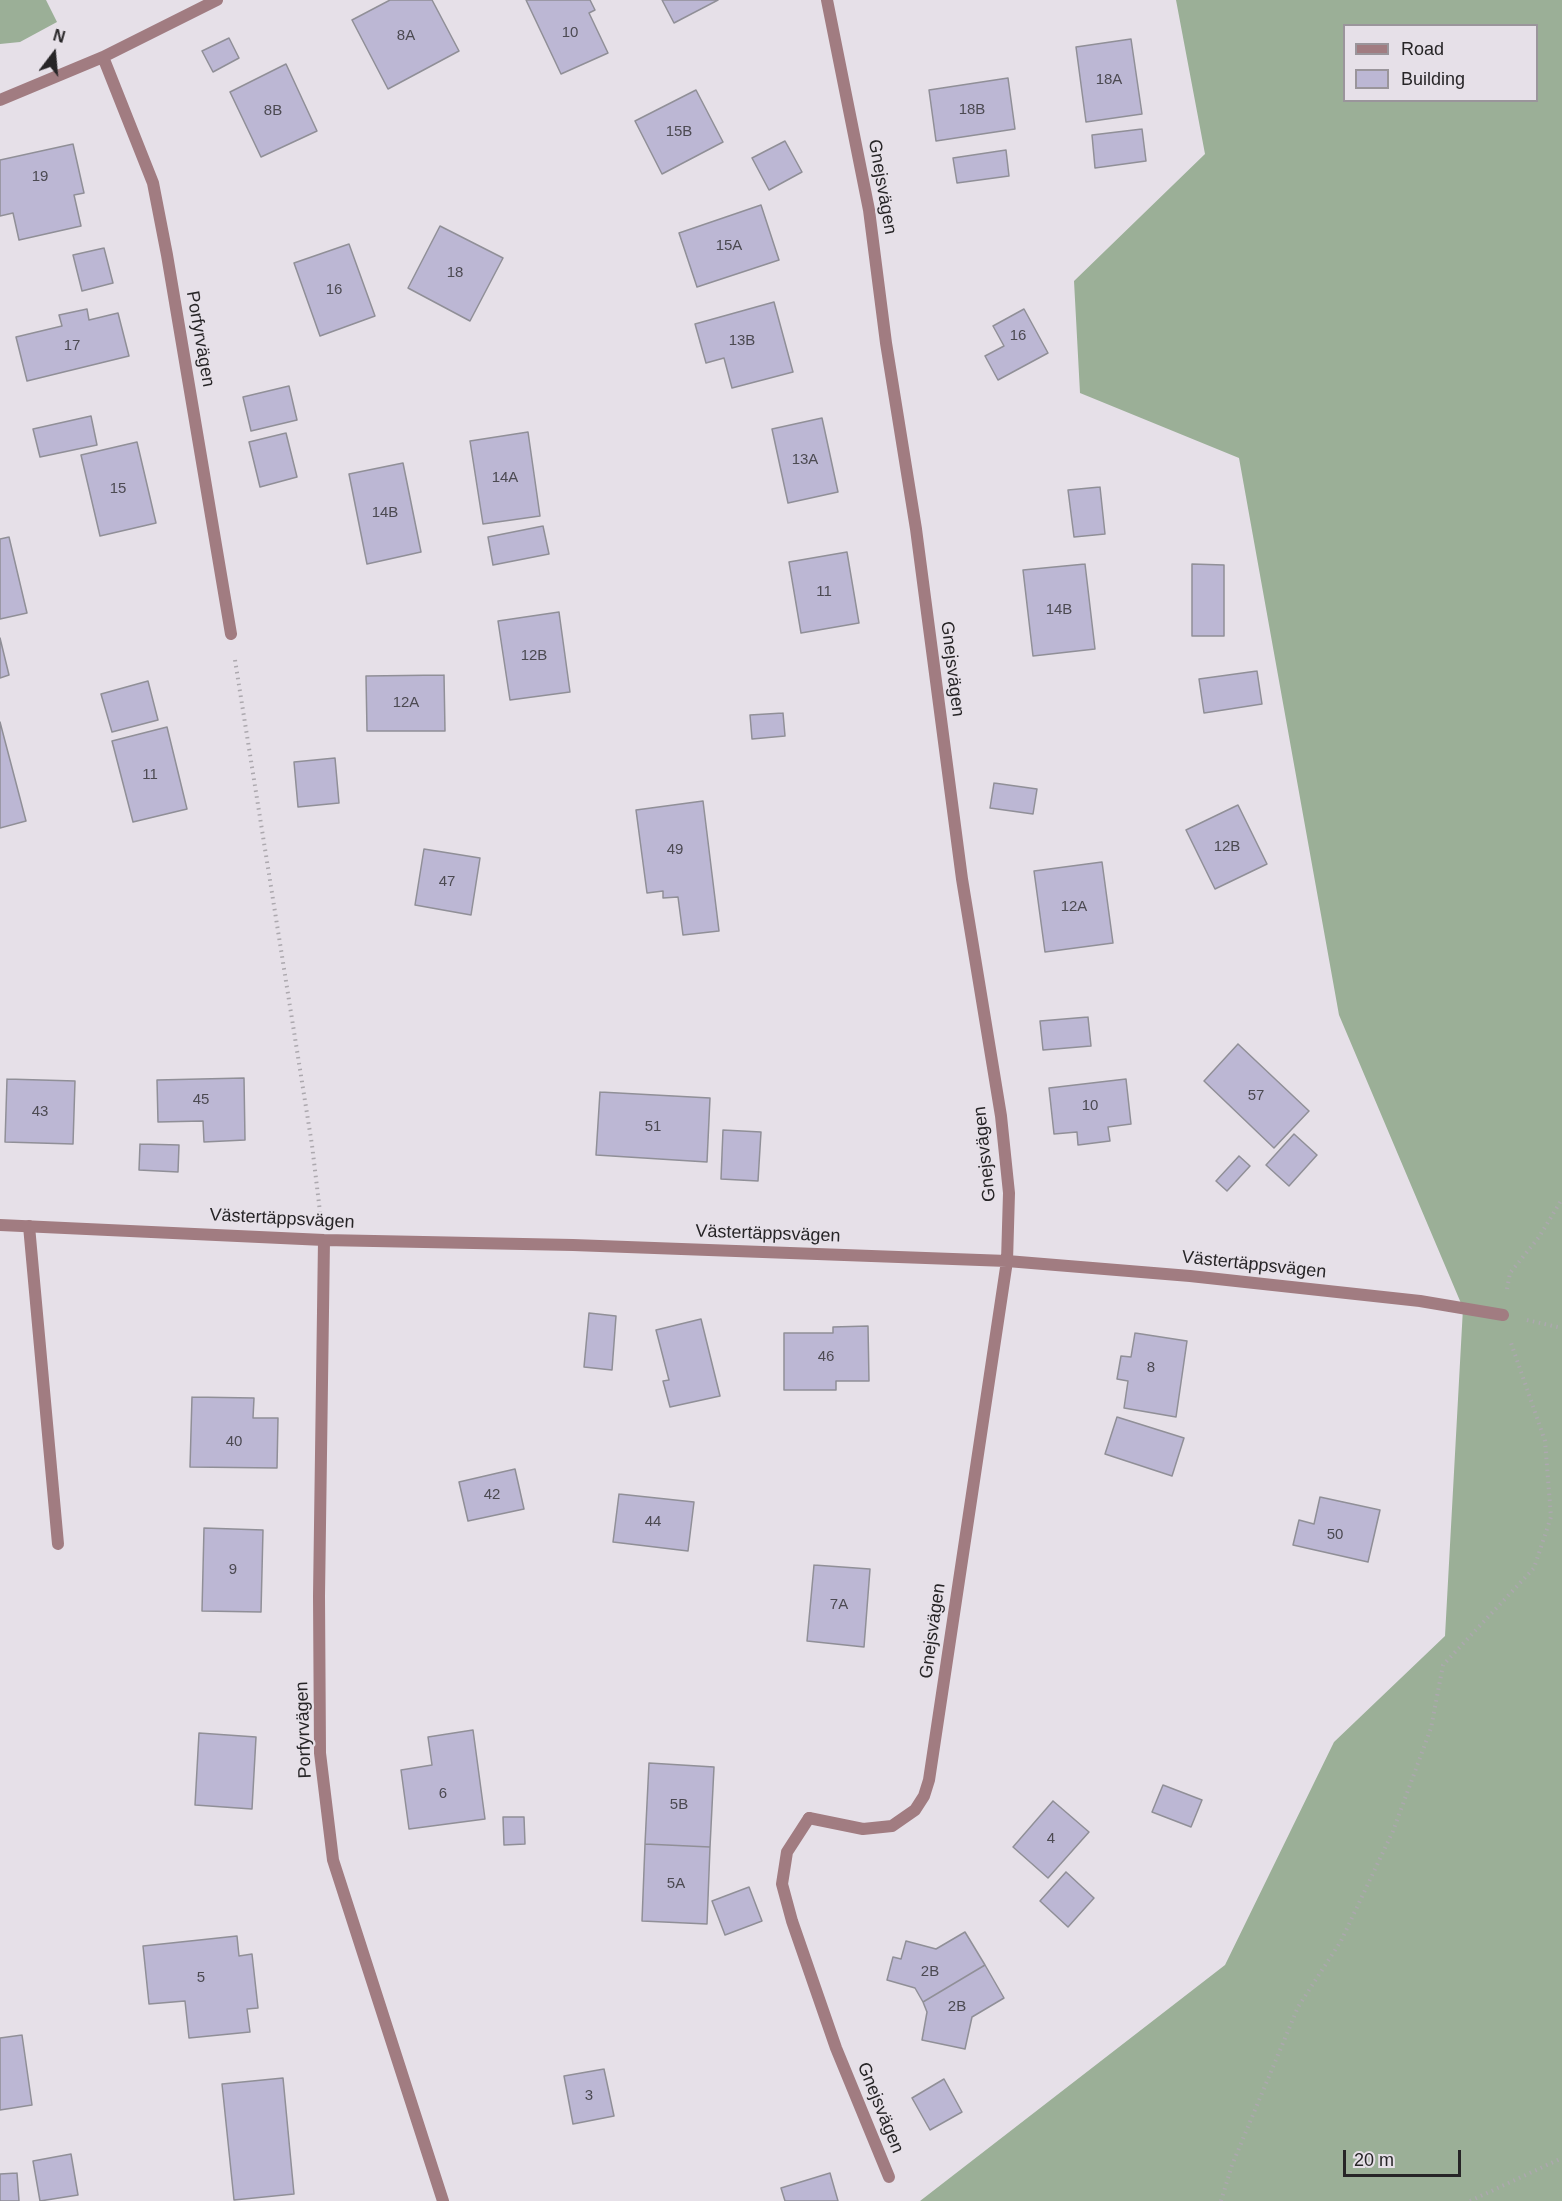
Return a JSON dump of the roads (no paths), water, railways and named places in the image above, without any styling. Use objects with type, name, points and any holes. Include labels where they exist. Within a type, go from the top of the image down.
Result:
[{"type":"street","points":[[0,100],[103,57],[218,0]]},
{"type":"street","name":"Gnejsvägen","points":[[827,0],[868,210],[886,343],[916,529],[962,879],[1001,1116],[1009,1192],[1007,1261],[934,1753],[924,1796],[915,1810],[892,1826],[862,1829],[809,1818],[787,1851],[782,1884],[792,1921],[836,2048],[889,2177]]},
{"type":"street","name":"Porfyrvägen","points":[[103,57],[153,183],[231,634]]},
{"type":"street","name":"Västertäppsvägen","points":[[0,1224],[324,1240],[573,1245],[1007,1261],[1190,1276],[1420,1301],[1503,1315]]},
{"type":"street","points":[[29,1226],[58,1544]]},
{"type":"street","name":"Porfyrvägen","points":[[324,1240],[319,1618],[320,1754],[333,1860],[443,2201]]}]
